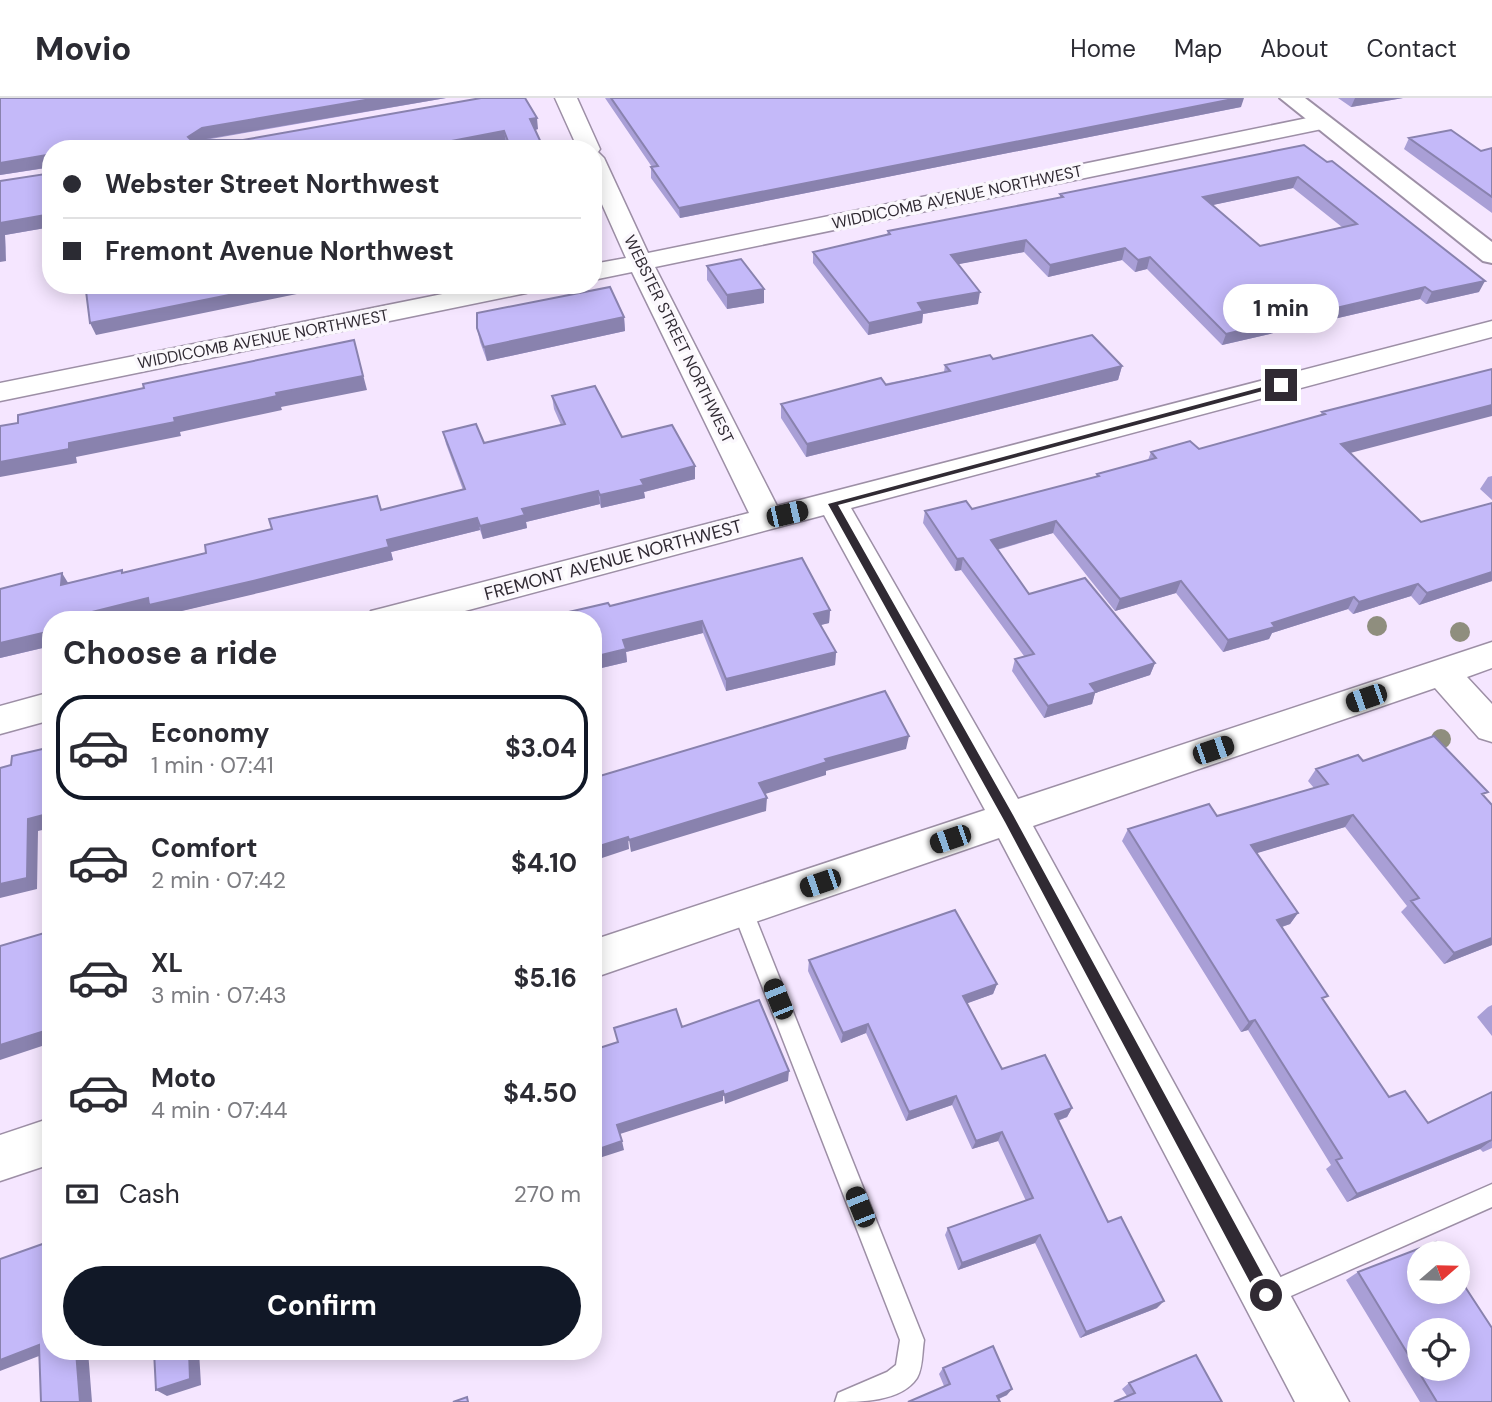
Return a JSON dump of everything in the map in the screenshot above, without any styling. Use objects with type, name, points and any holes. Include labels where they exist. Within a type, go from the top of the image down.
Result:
[{"type":"street","points":[[566,98],[585,140]]},
{"type":"street","points":[[1291,98],[1492,255]]},
{"type":"street","name":"WIDDICOMB AVENUE NORTHWEST","points":[[602,270],[1322,122]]},
{"type":"street","name":"WEBSTER STREET NORTHWEST","points":[[602,178],[640,262],[768,519]]},
{"type":"street","name":"WIDDICOMB AVENUE NORTHWEST","points":[[0,392],[482,294]]},
{"type":"street","name":"FREMONT AVENUE NORTHWEST","points":[[417,611],[1492,329]]},
{"type":"street","points":[[833,504],[1009,819],[1323,1402]]},
{"type":"street","points":[[602,956],[1492,655]]},
{"type":"street","points":[[1442,672],[1492,728]]},
{"type":"street","points":[[0,720],[42,708]]},
{"type":"street","points":[[0,1158],[42,1144]]},
{"type":"lane","points":[[742,909],[912,1340],[907,1372],[896,1381],[848,1402]]},
{"type":"lane","points":[[1266,1295],[1492,1195]]},
{"type":"building","points":[[0,98],[377,98],[202,128],[188,137],[191,140],[42,140],[42,156],[0,163]]},
{"type":"building","points":[[481,98],[525,98],[537,118],[530,119],[540,140],[508,140],[504,131],[457,140],[243,140]]},
{"type":"building","points":[[611,98],[1238,98],[679,208],[651,167],[658,166]]},
{"type":"building","points":[[1451,130],[1481,151],[1492,148],[1492,197],[1409,138]]},
{"type":"building","points":[[1304,145],[1327,162],[1332,161],[1485,281],[1432,292],[1425,287],[1226,334],[1150,257],[1138,260],[1125,248],[1050,265],[1026,240],[951,255],[980,292],[918,303],[923,311],[869,323],[813,252],[890,234],[888,231],[1063,197],[1060,194]],"holes":[[[1298,177],[1357,224],[1260,246],[1203,197]]]},
{"type":"building","points":[[42,175],[42,216],[0,223],[0,181]]},
{"type":"building","points":[[741,259],[764,289],[727,295],[707,266]]},
{"type":"building","points":[[610,287],[624,317],[484,347],[477,328],[477,313],[574,294],[602,294],[602,289]]},
{"type":"building","points":[[86,294],[233,294],[90,323]]},
{"type":"building","points":[[1092,335],[1122,366],[807,444],[781,404],[881,378],[886,385],[950,371],[945,365],[990,355],[993,359]]},
{"type":"building","points":[[354,340],[363,376],[276,393],[277,396],[174,418],[175,422],[69,443],[69,449],[0,462],[0,426],[18,423],[18,415],[144,388],[143,384]]},
{"type":"building","points":[[1492,369],[1492,405],[1341,444],[1421,522],[1492,503],[1492,572],[1427,593],[1418,584],[1359,602],[1354,597],[1272,623],[1275,627],[1228,640],[1181,581],[1120,599],[1056,521],[991,540],[1029,594],[1085,578],[1155,663],[1090,684],[1096,692],[1048,706],[1015,659],[1034,654],[963,558],[957,559],[925,511],[966,501],[972,509],[1099,476],[1097,474],[1156,458],[1151,452],[1190,441],[1199,449],[1325,414],[1322,412]]},
{"type":"building","points":[[595,386],[622,437],[672,425],[695,466],[641,480],[644,485],[600,495],[598,491],[522,509],[525,515],[480,526],[477,518],[387,540],[389,547],[149,605],[148,598],[96,611],[42,611],[42,633],[0,643],[0,589],[62,573],[61,585],[206,553],[205,545],[272,529],[269,519],[377,496],[381,510],[465,489],[443,432],[476,424],[484,443],[565,424],[552,396]]},
{"type":"building","points":[[802,558],[830,610],[814,614],[836,652],[726,679],[702,621],[623,640],[626,649],[602,655],[602,611],[573,611],[608,603],[610,606]]},
{"type":"building","points":[[885,691],[909,736],[825,759],[827,762],[759,783],[767,798],[629,840],[628,837],[602,845],[602,775]]},
{"type":"building","points":[[1434,736],[1488,792],[1482,794],[1492,805],[1492,938],[1454,953],[1411,901],[1419,898],[1353,815],[1251,845],[1298,913],[1277,920],[1328,996],[1322,998],[1389,1097],[1405,1091],[1428,1123],[1492,1092],[1492,1140],[1357,1194],[1336,1160],[1342,1158],[1255,1020],[1249,1022],[1128,829],[1209,804],[1217,816],[1328,784],[1316,769],[1358,755],[1363,761]]},
{"type":"building","points":[[42,749],[42,815],[28,819],[27,878],[0,884],[0,768],[11,765],[12,756]]},
{"type":"building","points":[[955,910],[997,984],[963,996],[1002,1069],[1045,1055],[1072,1108],[1055,1114],[1108,1222],[1121,1217],[1164,1301],[1086,1332],[1040,1235],[962,1263],[948,1228],[1033,1198],[1002,1132],[976,1141],[956,1096],[909,1112],[868,1024],[843,1033],[809,960]]},
{"type":"building","points":[[42,934],[42,1032],[0,1045],[0,946]]},
{"type":"building","points":[[759,1000],[789,1071],[724,1095],[723,1091],[617,1125],[622,1141],[602,1148],[602,1047],[618,1042],[614,1028],[676,1009],[682,1027]]},
{"type":"building","points":[[42,1244],[42,1360],[77,1360],[80,1402],[41,1402],[39,1345],[0,1360],[0,1259]]},
{"type":"building","points":[[1407,1253],[1407,1304],[1470,1304],[1470,1294],[1492,1328],[1492,1402],[1437,1402],[1424,1381],[1470,1381],[1470,1318],[1407,1318],[1407,1353],[1358,1272]]},
{"type":"building","points":[[993,1346],[1012,1389],[997,1396],[1000,1402],[908,1402],[950,1384],[943,1368]]},
{"type":"building","points":[[1196,1355],[1222,1402],[1114,1402],[1135,1393],[1129,1383]]},
{"type":"building","points":[[154,1360],[189,1360],[190,1379],[156,1390]]},
{"type":"building","points":[[467,1397],[468,1402],[453,1402]]},
{"type":"route","points":[[1266,1295],[1009,819],[833,504],[1281,385]]}]
